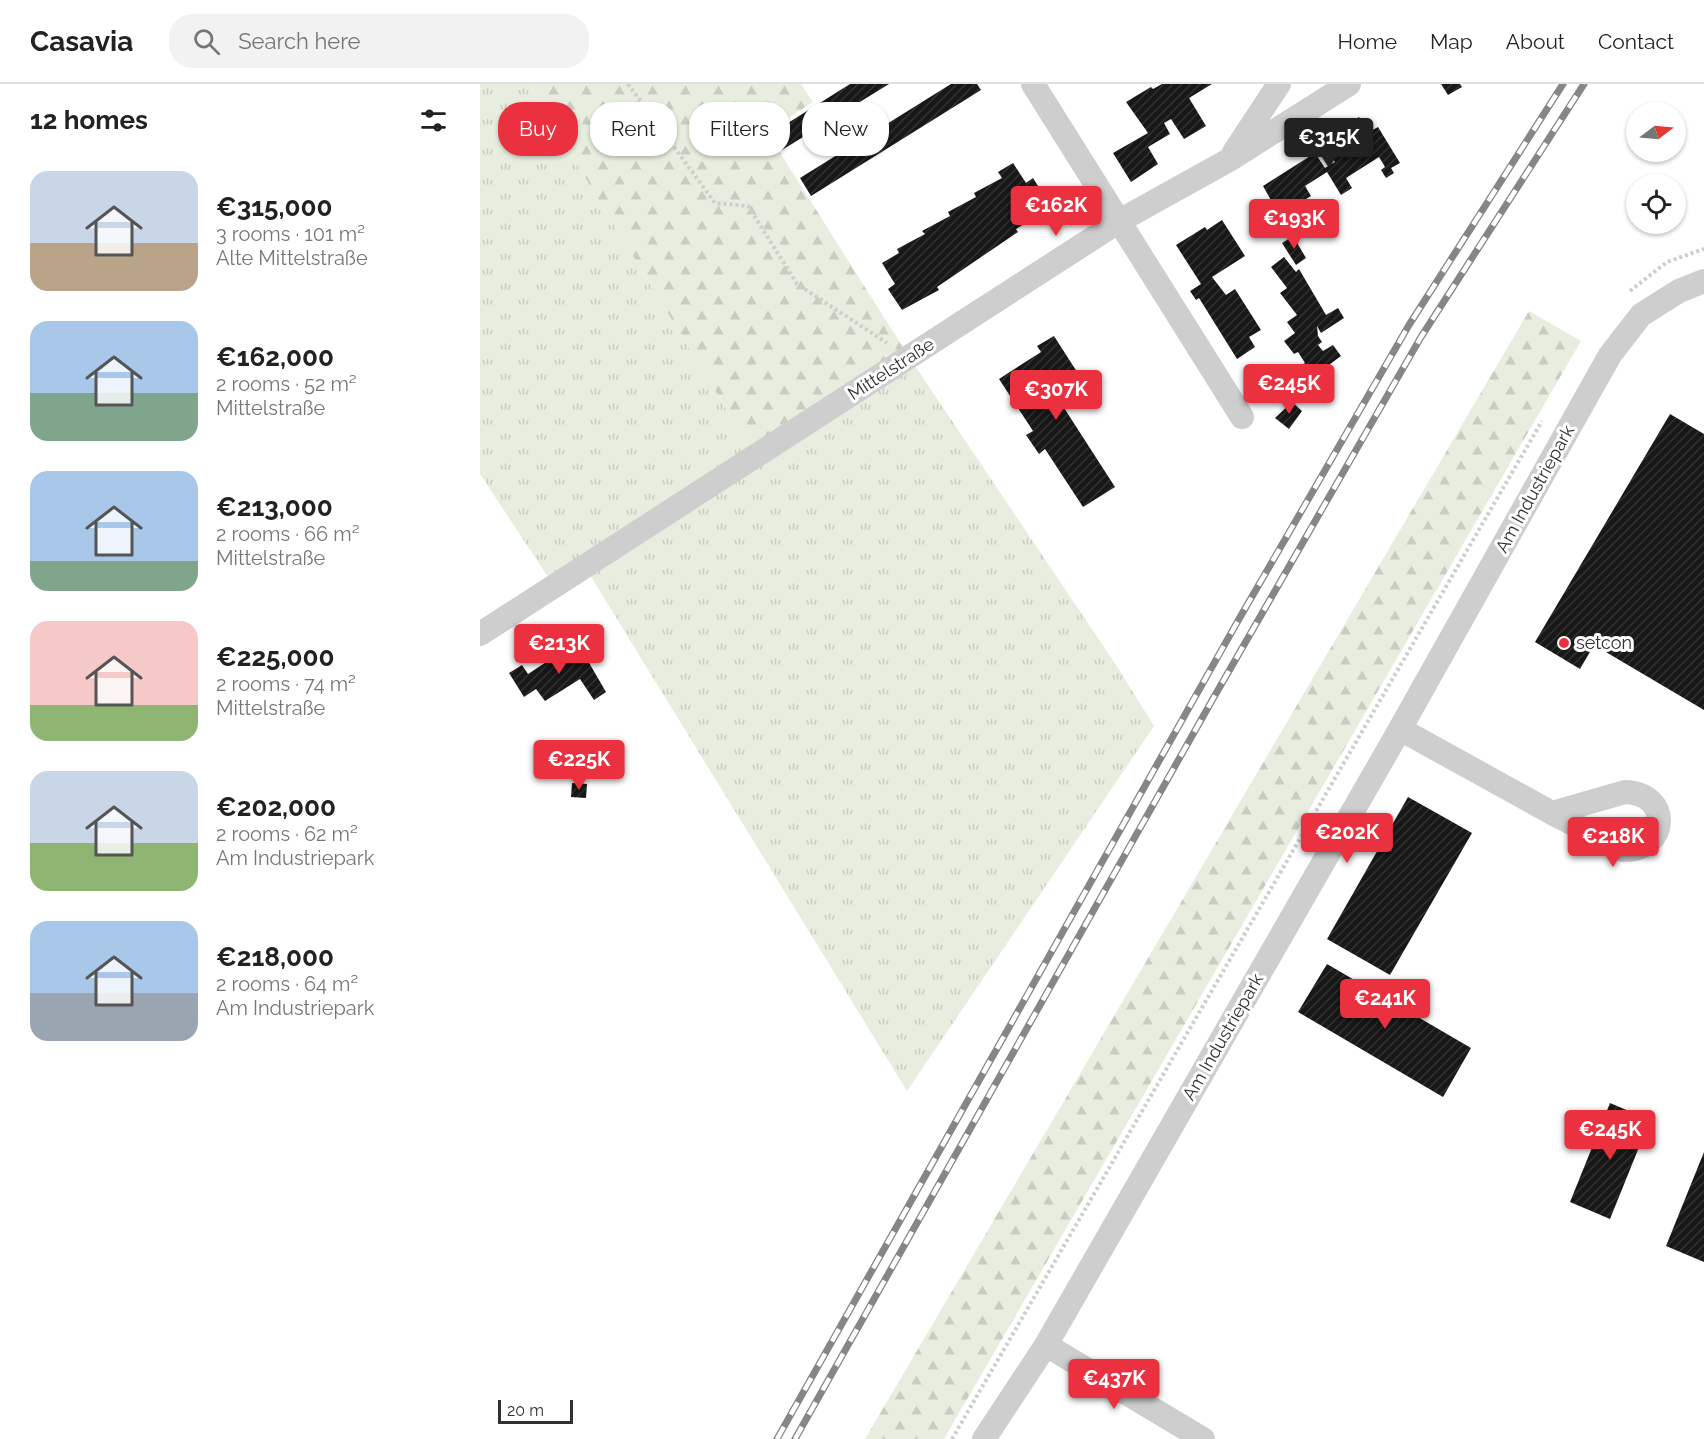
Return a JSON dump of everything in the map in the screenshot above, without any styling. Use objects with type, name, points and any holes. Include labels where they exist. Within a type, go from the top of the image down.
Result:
[{"type":"street","points":[[1033,84],[1121,220],[1242,417]]},
{"type":"street","name":"Mittelstraße","points":[[480,634],[1121,220],[1229,160],[1279,84]]},
{"type":"street","points":[[1229,160],[1349,84]]},
{"type":"street","name":"Am Industriepark","points":[[984,1439],[1046,1345],[1400,729],[1611,355],[1641,315],[1679,291],[1704,280]]},
{"type":"street","points":[[1400,729],[1552,813]]},
{"type":"street","points":[[1046,1345],[1203,1439]]},
{"type":"path","points":[[628,84],[715,203],[748,206],[797,284],[909,357]]},
{"type":"path","points":[[1624,295],[1667,262],[1704,249]]},
{"type":"path","points":[[952,1439],[1546,414]]},
{"type":"green space","points":[[480,84],[528,84],[539,102],[498,102],[498,156],[572,156],[755,456],[909,357],[1116,665],[1154,726],[907,1091],[585,567],[554,586],[480,474]]},
{"type":"green space","points":[[528,84],[801,84],[813,102],[802,102],[802,109],[790,117],[790,102],[689,102],[689,156],[782,156],[909,357],[755,456],[572,156],[578,156],[578,102],[539,102]]},
{"type":"green space","points":[[1529,311],[1581,341],[944,1439],[865,1439]]},
{"type":"building","points":[[850,84],[889,84],[860,102],[821,102]]},
{"type":"building","points":[[951,84],[977,84],[981,90],[889,147],[889,123]]},
{"type":"building","points":[[1162,84],[1212,84],[1189,98],[1206,126],[1184,139],[1171,119],[1164,123],[1170,134],[1148,147],[1158,164],[1131,182],[1113,153],[1148,133],[1126,102],[1151,87],[1153,89]]},
{"type":"building","points":[[1441,84],[1460,84],[1462,87],[1448,95]]},
{"type":"building","points":[[802,114],[802,138],[790,145],[790,122]]},
{"type":"building","points":[[1359,117],[1369,132],[1378,127],[1400,163],[1391,168],[1394,173],[1386,178],[1381,170],[1385,167],[1379,157],[1346,178],[1352,188],[1341,195],[1327,172],[1305,186],[1311,196],[1306,199],[1313,210],[1288,226],[1283,218],[1278,222],[1268,205],[1272,202],[1263,186],[1315,153],[1325,168],[1335,162],[1321,140]]},
{"type":"building","points":[[835,156],[875,156],[811,196],[800,178]]},
{"type":"building","points":[[1013,163],[1026,183],[1033,178],[1050,205],[1041,211],[1042,213],[1016,229],[1018,232],[937,287],[939,290],[902,310],[888,289],[895,284],[882,263],[899,253],[897,249],[925,234],[922,231],[950,216],[948,212],[976,197],[974,193],[1002,178],[998,172]]},
{"type":"building","points":[[1222,220],[1245,256],[1212,277],[1226,295],[1235,289],[1261,330],[1249,337],[1255,347],[1237,359],[1199,298],[1196,300],[1190,291],[1201,284],[1176,245],[1205,227],[1207,230]]},
{"type":"building","points":[[1293,236],[1306,258],[1296,265],[1282,243]]},
{"type":"building","points":[[1284,257],[1296,272],[1299,269],[1326,315],[1338,308],[1344,318],[1321,333],[1317,326],[1318,336],[1322,342],[1318,345],[1323,351],[1333,345],[1341,356],[1302,385],[1293,371],[1305,363],[1298,352],[1294,354],[1284,341],[1295,333],[1287,322],[1297,315],[1280,293],[1287,288],[1271,267]]},
{"type":"building","points":[[1054,336],[1079,375],[1076,377],[1074,374],[1061,383],[1057,378],[1048,383],[1115,487],[1083,507],[1045,449],[1039,454],[1026,435],[1033,431],[999,379],[1041,352],[1037,346]]},
{"type":"building","points":[[1292,402],[1302,411],[1289,429],[1275,418]]},
{"type":"building","points":[[1670,414],[1704,434],[1704,710],[1594,645],[1580,669],[1535,642]]},
{"type":"building","points":[[577,642],[606,692],[594,700],[580,679],[545,701],[536,689],[524,697],[509,673],[522,665],[528,674]]},
{"type":"building","points":[[572,783],[587,784],[586,798],[571,797]]},
{"type":"building","points":[[1408,797],[1472,833],[1390,975],[1327,939]]},
{"type":"building","points":[[1327,964],[1471,1048],[1443,1097],[1298,1012]]},
{"type":"building","points":[[1610,1103],[1650,1120],[1610,1219],[1570,1202]]},
{"type":"building","points":[[1704,1152],[1704,1262],[1666,1246]]},
{"type":"railway","points":[[777,1439],[1239,619],[1409,325],[1563,84]]},
{"type":"railway","points":[[795,1439],[1214,697],[1421,337],[1584,84]]},
{"type":"place","name":"setcon","points":[[1564,643]]}]
